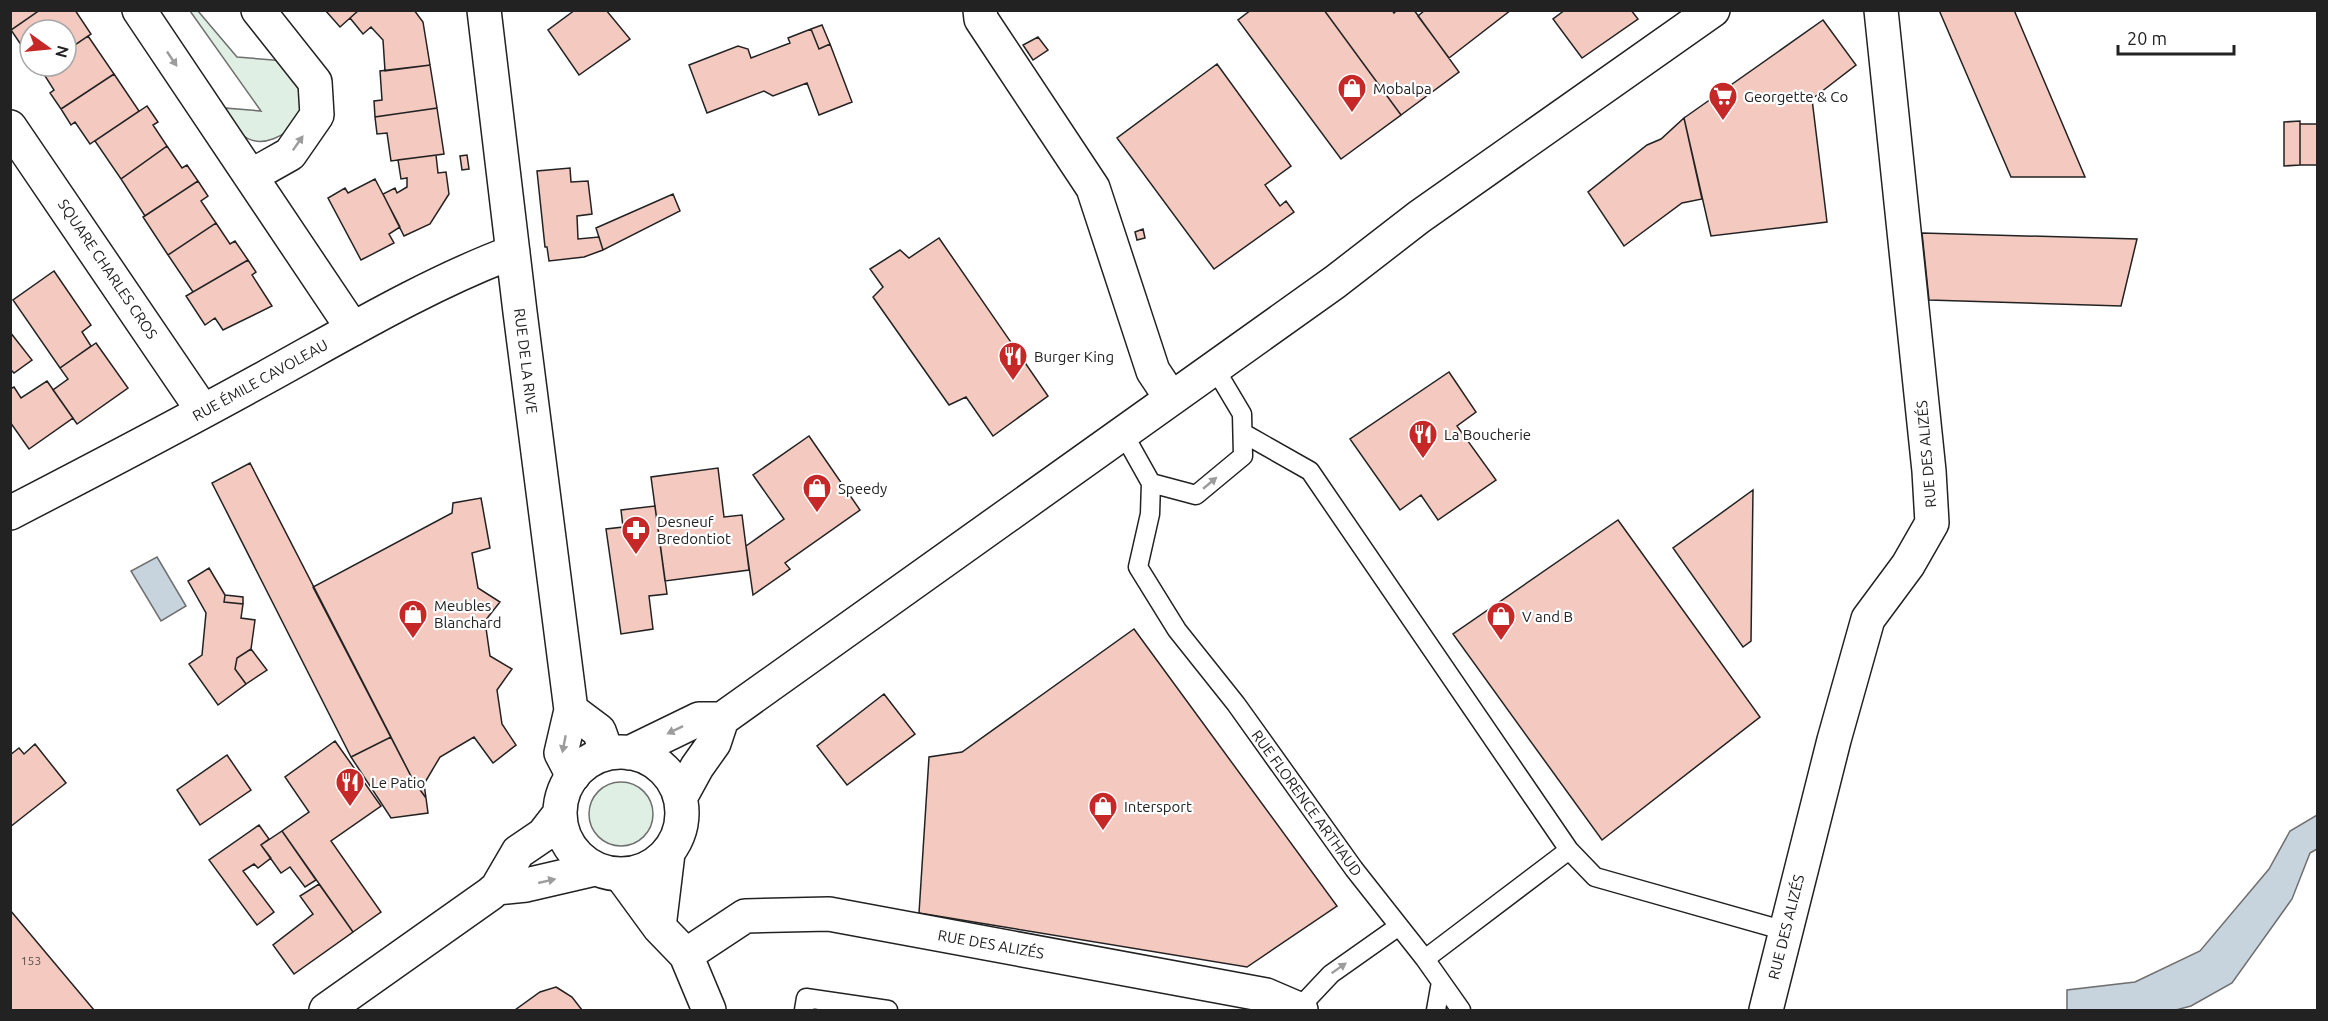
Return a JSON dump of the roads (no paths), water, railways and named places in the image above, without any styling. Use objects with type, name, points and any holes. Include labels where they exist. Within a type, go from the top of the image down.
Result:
[{"type":"street","points":[[139,10],[353,329]]},
{"type":"street","points":[[251,176],[290,154],[317,115],[315,82],[258,10]]},
{"type":"street","name":"RUE DE LA RIVE","points":[[484,10],[571,710]]},
{"type":"street","points":[[980,10],[981,19],[1093,188],[1153,371],[1170,398]]},
{"type":"street","points":[[709,1011],[687,955],[608,872],[579,858],[567,842],[561,823],[562,797],[573,776],[585,764],[618,753],[699,719],[722,719],[1335,282],[1419,217],[1713,10]]},
{"type":"street","name":"RUE DES ALIZÉS","points":[[1766,1011],[1834,740],[1868,619],[1908,565],[1932,523],[1929,471],[1881,10]]},
{"type":"street","name":"SQUARE CHARLES CROS","points":[[10,128],[204,411]]},
{"type":"street","name":"RUE ÉMILE CAVOLEAU","points":[[10,513],[204,411],[353,329],[484,263],[513,252]]},
{"type":"street","points":[[573,776],[561,753],[571,710],[599,731],[618,753],[649,758],[672,778],[682,807],[681,827],[668,853],[659,927]]},
{"type":"street","points":[[680,798],[714,743],[722,719]]},
{"type":"street","points":[[326,1011],[478,904],[497,888],[518,852],[543,834],[560,813]]},
{"type":"street","points":[[497,888],[608,872],[647,869],[668,853]]},
{"type":"street","name":"RUE DES ALIZÉS","points":[[687,955],[745,916],[829,914],[1266,995],[1300,1010]]},
{"type":"lane","points":[[1124,433],[1151,483],[1196,495],[1243,456],[1242,414],[1214,368]]},
{"type":"lane","points":[[1243,433],[1310,471],[1569,850],[1595,877],[1786,931]]},
{"type":"lane","name":"RUE FLORENCE ARTHAUD","points":[[1151,483],[1150,514],[1138,567],[1177,630],[1236,704],[1354,869],[1425,959],[1461,1011]]},
{"type":"lane","points":[[1425,959],[1569,850]]},
{"type":"lane","points":[[1300,1010],[1331,974],[1399,926]]},
{"type":"lane","points":[[1436,1011],[1441,982]]},
{"type":"lane","points":[[804,1011],[806,998],[888,1011]]},
{"type":"place","name":"Mobalpa","points":[[1352,114]]},
{"type":"place","name":"Georgette & Co","points":[[1723,122]]},
{"type":"place","name":"Burger King","points":[[1013,382]]},
{"type":"place","name":"La Boucherie","points":[[1423,460]]},
{"type":"place","name":"Speedy","points":[[817,514]]},
{"type":"place","name":"Desneuf Bredontiot","points":[[636,556]]},
{"type":"place","name":"Meubles Blanchard","points":[[413,640]]},
{"type":"place","name":"V and B","points":[[1501,642]]},
{"type":"place","name":"Le Patio","points":[[350,808]]},
{"type":"place","name":"Intersport","points":[[1103,832]]}]
